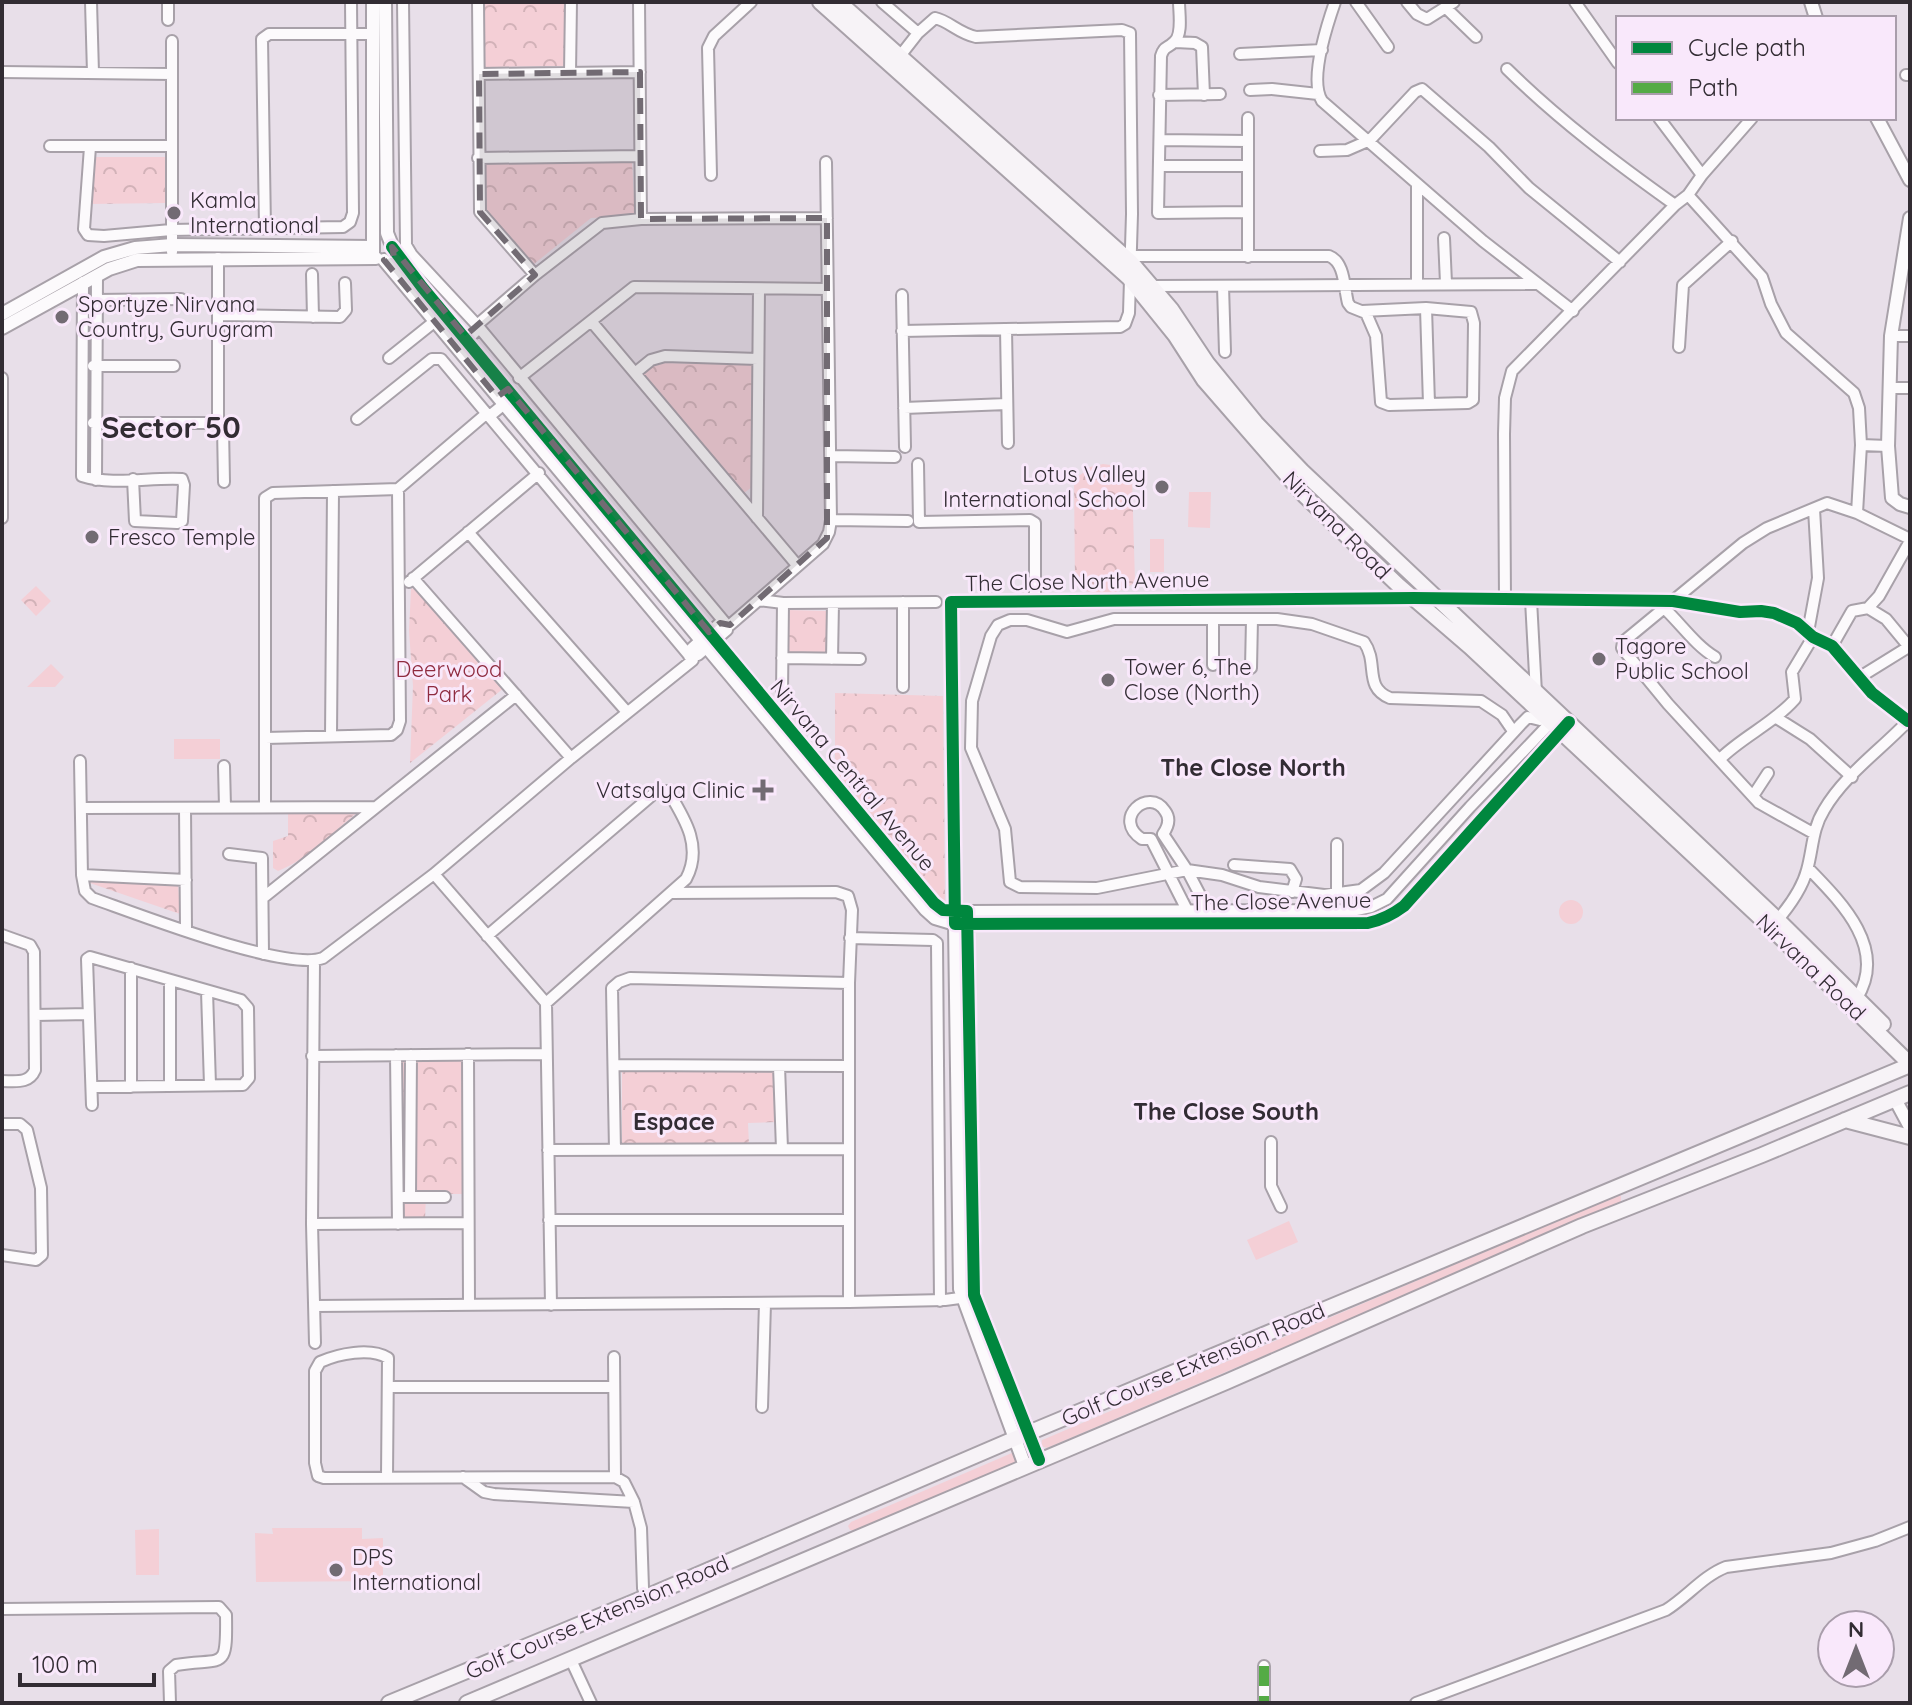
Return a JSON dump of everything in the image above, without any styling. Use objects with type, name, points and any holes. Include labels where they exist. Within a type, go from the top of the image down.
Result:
[{"type":"main road","name":"Nirvana Road","points":[[820,2],[1129,278],[1175,335],[1204,380],[1305,496],[1414,598],[1557,721],[1857,998],[1910,1052]]},
{"type":"main road","name":"Nirvana Road","points":[[839,2],[1131,259],[1207,363],[1256,423],[1302,471],[1536,693],[1557,721]]},
{"type":"main road","name":"Nirvana Road","points":[[1775,924],[1910,1064]]},
{"type":"main road","name":"Golf Course Extension Road","points":[[389,1703],[1910,1064]]},
{"type":"main road","name":"Golf Course Extension Road","points":[[467,1703],[1226,1382],[1582,1226],[1906,1094]]},
{"type":"main road","points":[[1800,1111],[1809,1135]]},
{"type":"main road","points":[[1844,1120],[1910,1137]]},
{"type":"main road","points":[[1629,1181],[1640,1203]]},
{"type":"street","points":[[91,2],[93,73]]},
{"type":"street","points":[[168,2],[168,20]]},
{"type":"street","points":[[90,147],[85,232],[95,236],[176,230],[343,227],[350,222],[353,213],[351,2]]},
{"type":"street","points":[[373,2],[377,252]]},
{"type":"street","points":[[2,314],[104,257],[135,248],[392,254],[387,233],[385,2]]},
{"type":"street","points":[[403,2],[406,245],[477,325],[726,624]]},
{"type":"street","points":[[478,2],[480,212],[535,275]]},
{"type":"street","points":[[570,73],[571,2]]},
{"type":"street","points":[[639,2],[641,219]]},
{"type":"street","points":[[711,175],[708,48],[714,36],[751,2]]},
{"type":"street","points":[[882,2],[918,33]]},
{"type":"street","points":[[1176,42],[1179,2]]},
{"type":"street","points":[[1335,2],[1322,50],[1318,94],[1327,106],[1536,284],[1573,311]]},
{"type":"street","points":[[1356,2],[1388,47]]},
{"type":"street","points":[[1407,2],[1417,14],[1427,19],[1450,5],[1476,37]]},
{"type":"street","points":[[1575,2],[1616,60]]},
{"type":"street","points":[[900,56],[935,18],[958,32],[976,37],[1130,32],[1131,259],[1128,319],[1120,327],[902,331]]},
{"type":"street","points":[[265,228],[262,39],[269,34],[373,34]]},
{"type":"street","points":[[172,41],[175,249]]},
{"type":"street","points":[[1204,95],[1202,47],[1195,43],[1176,42],[1162,51],[1158,213],[1247,212]]},
{"type":"street","points":[[1240,54],[1322,50]]},
{"type":"street","points":[[351,52],[373,52]]},
{"type":"street","points":[[1507,69],[1610,158],[1675,205]]},
{"type":"street","points":[[2,72],[172,74]]},
{"type":"street","points":[[479,74],[640,72]]},
{"type":"street","points":[[1320,151],[1347,150],[1370,140],[1415,92],[1419,89],[1426,91],[1489,147],[1529,188],[1620,262]]},
{"type":"street","points":[[1250,90],[1318,94]]},
{"type":"street","points":[[1159,95],[1220,94]]},
{"type":"street","points":[[1248,118],[1248,257]]},
{"type":"street","points":[[1661,120],[1702,175]]},
{"type":"street","points":[[1505,600],[1504,434],[1508,383],[1518,363],[1688,195],[1750,120]]},
{"type":"street","points":[[1878,120],[1910,180]]},
{"type":"street","points":[[1160,140],[1248,141]]},
{"type":"street","points":[[50,146],[172,146]]},
{"type":"street","points":[[478,158],[640,156]]},
{"type":"street","points":[[689,656],[698,655],[720,623],[730,625],[823,544],[829,532],[831,456],[826,162]]},
{"type":"street","points":[[1160,166],[1247,166]]},
{"type":"street","points":[[1417,184],[1417,283]]},
{"type":"street","points":[[1688,195],[1762,277],[1786,333],[1854,393],[1859,408],[1861,445],[1857,513]]},
{"type":"street","points":[[464,335],[470,324],[477,325],[602,223],[641,219],[827,218]]},
{"type":"street","points":[[1910,218],[1904,284],[1891,336],[1888,446],[1892,498],[1910,507]]},
{"type":"street","points":[[1444,238],[1446,283]]},
{"type":"street","points":[[377,252],[380,240],[392,245]]},
{"type":"street","points":[[1679,347],[1683,285],[1732,241]]},
{"type":"street","name":"Nirvana Central Avenue","points":[[392,245],[707,640]]},
{"type":"street","points":[[2,328],[97,275],[128,262],[175,249],[218,258],[377,252]]},
{"type":"street","name":"Nirvana Central Avenue","points":[[377,252],[500,401],[934,903],[961,917]]},
{"type":"street","points":[[1131,259],[1329,256],[1338,261],[1348,303],[1370,316],[1376,336],[1381,402],[1389,405],[1468,403],[1473,400],[1474,323],[1471,312],[1426,308],[1362,311]]},
{"type":"street","points":[[218,258],[218,423]]},
{"type":"street","points":[[312,274],[313,317]]},
{"type":"street","points":[[96,480],[97,275]]},
{"type":"street","points":[[83,282],[82,476],[96,480],[133,479],[183,480],[182,521],[135,521],[133,479]]},
{"type":"street","points":[[218,315],[340,317],[344,315],[345,283]]},
{"type":"street","points":[[1153,286],[1536,284]]},
{"type":"street","points":[[1223,286],[1225,352]]},
{"type":"street","points":[[519,378],[634,287],[827,289]]},
{"type":"street","points":[[757,518],[759,289]]},
{"type":"street","points":[[902,295],[905,447]]},
{"type":"street","points":[[96,300],[181,299]]},
{"type":"street","points":[[1426,308],[1429,404]]},
{"type":"street","points":[[591,321],[797,565]]},
{"type":"street","points":[[389,358],[434,322]]},
{"type":"street","points":[[1006,329],[1008,443]]},
{"type":"street","points":[[1891,336],[1910,336]]},
{"type":"street","points":[[635,373],[651,360],[665,356],[758,359]]},
{"type":"street","points":[[80,761],[82,875],[85,891],[92,898],[263,954],[314,962],[434,874],[693,660],[441,359],[436,358],[357,419]]},
{"type":"street","points":[[83,366],[174,366]]},
{"type":"street","points":[[2,378],[2,518]]},
{"type":"street","points":[[1890,388],[1910,388]]},
{"type":"street","points":[[265,807],[265,498],[273,493],[398,489],[486,414],[492,414],[500,401],[511,392]]},
{"type":"street","points":[[904,408],[1007,404]]},
{"type":"street","points":[[83,423],[218,423],[223,428],[224,482]]},
{"type":"street","points":[[1861,445],[1888,446]]},
{"type":"street","points":[[831,456],[895,457]]},
{"type":"street","points":[[918,464],[919,522],[1030,520],[1035,523],[1035,601]]},
{"type":"street","points":[[400,588],[539,473]]},
{"type":"street","points":[[265,738],[391,735],[397,730],[400,721],[398,489]]},
{"type":"street","points":[[331,736],[333,491]]},
{"type":"street","points":[[1775,924],[1802,884],[1808,868],[1813,833],[1824,809],[1909,720],[1872,693],[1832,646],[1852,611],[1868,608],[1879,596],[1910,540],[1857,513],[1827,503],[1751,537],[1623,642],[1622,648],[1668,704],[1753,796],[1768,809],[1813,833]]},
{"type":"street","points":[[1720,759],[1795,699],[1792,672],[1811,634],[1818,578],[1814,509]]},
{"type":"street","points":[[831,520],[908,521]]},
{"type":"street","points":[[468,532],[627,712]]},
{"type":"street","points":[[413,578],[571,758]]},
{"type":"street","name":"The Close North Avenue","points":[[961,917],[951,602],[1414,598],[1668,605],[1774,613],[1797,623],[1832,646]]},
{"type":"street","name":"The Close North Avenue","points":[[759,600],[783,603],[936,602]]},
{"type":"street","points":[[1531,600],[1536,693]]},
{"type":"street","points":[[903,602],[903,687]]},
{"type":"street","points":[[782,692],[783,603]]},
{"type":"street","points":[[832,659],[833,603]]},
{"type":"street","points":[[1668,605],[1701,649],[1715,657]]},
{"type":"street","points":[[1860,677],[1910,647],[1886,619],[1868,608]]},
{"type":"street","points":[[1513,731],[1502,715],[1481,701],[1390,698],[1380,694],[1373,682],[1369,649],[1357,639],[1312,624],[1277,619],[1114,619],[1067,632],[1027,620],[1010,620],[998,625],[991,636],[972,701],[971,748],[1005,829],[1010,882],[1020,887],[1097,888],[1187,870],[1292,892],[1324,895],[1361,890],[1384,873],[1528,717],[1557,721]]},
{"type":"street","points":[[1251,668],[1252,619]]},
{"type":"street","points":[[1213,620],[1213,665]]},
{"type":"street","points":[[782,658],[860,659]]},
{"type":"street","points":[[264,897],[516,695]]},
{"type":"street","points":[[1775,717],[1810,739],[1852,777]]},
{"type":"street","name":"The Close Avenue","points":[[961,917],[1371,907],[1387,899],[1470,807],[1557,721]]},
{"type":"street","name":"The Close Avenue","points":[[961,917],[1215,924],[1378,921],[1404,906],[1557,721]]},
{"type":"street","points":[[224,766],[225,807]]},
{"type":"street","points":[[1753,796],[1768,773]]},
{"type":"street","points":[[487,936],[657,791],[668,791],[689,824],[692,866],[686,879],[546,1003]]},
{"type":"street","points":[[1193,923],[1151,839],[1136,835],[1130,824],[1132,812],[1142,803],[1155,803],[1165,811],[1168,823],[1163,834],[1187,870],[1215,924]]},
{"type":"street","points":[[81,808],[376,807]]},
{"type":"street","points":[[185,808],[186,930]]},
{"type":"street","points":[[1337,844],[1337,893]]},
{"type":"street","points":[[229,854],[262,858],[263,954]]},
{"type":"street","points":[[1234,865],[1290,869],[1296,879],[1292,892]]},
{"type":"street","points":[[1808,868],[1856,922],[1867,965],[1866,984],[1857,998]]},
{"type":"street","points":[[434,874],[546,1003],[551,1305]]},
{"type":"street","points":[[82,875],[186,880]]},
{"type":"street","points":[[670,893],[842,892],[848,896],[849,1302]]},
{"type":"street","points":[[1371,907],[1378,921]]},
{"type":"street","points":[[1284,910],[1284,923]]},
{"type":"street","points":[[1328,910],[1328,923]]},
{"type":"street","points":[[961,917],[970,1302],[1032,1463]]},
{"type":"street","points":[[2,935],[30,945],[34,952],[35,1015],[35,1070],[32,1077],[26,1081],[2,1081]]},
{"type":"street","points":[[850,938],[933,940],[938,948],[943,1300]]},
{"type":"street","points":[[92,1087],[243,1085],[247,1082],[248,1008],[241,1000],[95,957],[87,959],[92,1105]]},
{"type":"street","points":[[314,962],[312,1224],[315,1343]]},
{"type":"street","points":[[131,968],[131,1087]]},
{"type":"street","points":[[615,1150],[612,988],[619,982],[630,978],[849,983]]},
{"type":"street","points":[[170,980],[170,1086]]},
{"type":"street","points":[[207,991],[210,1085]]},
{"type":"street","points":[[35,1015],[89,1014]]},
{"type":"street","points":[[468,1054],[469,1305]]},
{"type":"street","points":[[312,1056],[546,1054]]},
{"type":"street","points":[[396,1055],[398,1224]]},
{"type":"street","points":[[410,1197],[411,1055]]},
{"type":"street","points":[[615,1065],[849,1066]]},
{"type":"street","points":[[779,1066],[782,1149]]},
{"type":"street","points":[[1906,1094],[1910,1127]]},
{"type":"street","points":[[2,1124],[20,1124],[27,1130],[41,1188],[42,1255],[36,1260],[2,1255]]},
{"type":"street","points":[[1271,1142],[1271,1186],[1281,1207]]},
{"type":"street","points":[[548,1150],[849,1149]]},
{"type":"street","points":[[398,1196],[445,1197]]},
{"type":"street","points":[[549,1220],[849,1220]]},
{"type":"street","points":[[312,1224],[468,1223]]},
{"type":"street","points":[[314,1306],[943,1300],[955,1305],[970,1302]]},
{"type":"street","points":[[762,1407],[765,1303]]},
{"type":"street","points":[[387,1477],[388,1358],[383,1354],[337,1355],[317,1365],[315,1463],[318,1476],[324,1478],[615,1477],[624,1482],[634,1502],[641,1528],[646,1597]]},
{"type":"street","points":[[614,1357],[615,1477]]},
{"type":"street","points":[[388,1387],[614,1387]]},
{"type":"street","points":[[463,1477],[484,1492],[494,1494],[634,1502]]},
{"type":"street","points":[[1416,1703],[1658,1614],[1726,1567],[1831,1553],[1910,1527]]},
{"type":"street","points":[[2,1609],[219,1607],[226,1615],[227,1649],[222,1658],[209,1664],[176,1665],[169,1671],[170,1703]]},
{"type":"street","points":[[571,1660],[591,1703]]},
{"type":"street","points":[[1264,1666],[1264,1703]]},
{"type":"highlighted area","points":[[640,72],[641,219],[827,218],[827,538],[730,625],[720,623],[709,632],[508,389],[497,397],[384,260],[394,257],[392,247],[465,336],[535,275],[480,212],[479,74]]},
{"type":"green space","points":[[485,2],[566,2],[566,66],[485,67]]},
{"type":"green space","points":[[91,157],[165,157],[165,203],[90,204]]},
{"type":"green space","points":[[632,161],[635,216],[591,218],[534,264],[486,209],[486,164]]},
{"type":"green space","points":[[652,363],[753,364],[752,487],[740,496],[640,374]]},
{"type":"green space","points":[[1103,464],[1119,466],[1132,477],[1135,582],[1105,594],[1075,585],[1074,480],[1090,467]]},
{"type":"green space","points":[[1189,492],[1211,492],[1210,528],[1188,527]]},
{"type":"green space","points":[[1150,539],[1164,539],[1164,572],[1150,572]]},
{"type":"green space","points":[[36,586],[51,601],[36,616],[21,600]]},
{"type":"green space","name":"Deerwood Park","points":[[417,587],[504,688],[410,763],[413,686],[409,631],[411,589]]},
{"type":"green space","points":[[786,610],[828,611],[827,653],[785,653]]},
{"type":"green space","points":[[51,664],[64,677],[55,687],[27,687]]},
{"type":"green space","points":[[835,693],[943,696],[945,904],[835,770]]},
{"type":"green space","points":[[174,739],[220,739],[220,759],[174,759]]},
{"type":"green space","points":[[288,809],[358,812],[310,852],[278,871],[273,868],[273,841],[288,836]]},
{"type":"green space","points":[[91,877],[178,882],[180,914],[87,882]]},
{"type":"green space","points":[[1571,900],[1579,904],[1583,912],[1579,920],[1571,924],[1563,920],[1559,912],[1563,904]]},
{"type":"green space","points":[[462,1059],[462,1194],[426,1194],[425,1220],[401,1220],[401,1061]]},
{"type":"green space","points":[[775,1070],[776,1122],[748,1123],[749,1145],[622,1144],[622,1071]]},
{"type":"green space","points":[[1621,1196],[1621,1204],[1047,1448],[1041,1446],[1042,1440]]},
{"type":"green space","points":[[1289,1221],[1298,1242],[1256,1260],[1247,1240]]},
{"type":"green space","points":[[1016,1453],[1019,1459],[1016,1463],[855,1531],[848,1526],[851,1522]]},
{"type":"green space","points":[[272,1528],[362,1528],[362,1539],[383,1538],[383,1581],[256,1582],[255,1533],[273,1534]]},
{"type":"green space","points":[[159,1529],[159,1575],[136,1575],[135,1530]]},
{"type":"marked path","points":[[1264,1666],[1264,1703]]},
{"type":"cycle path","points":[[392,247],[934,903],[943,910],[967,911],[974,1295],[1039,1460]]},
{"type":"cycle path","points":[[1569,722],[1404,906],[1378,920],[1368,923],[955,924],[951,602],[1414,598],[1673,601],[1740,612],[1761,611],[1797,623],[1813,637],[1832,646],[1872,693],[1908,721]]},
{"type":"place","name":"Kamla International","points":[[174,213]]},
{"type":"place","name":"Sportyze Nirvana Country, Gurugram","points":[[62,317]]},
{"type":"place","name":"Lotus Valley International School","points":[[1162,487]]},
{"type":"place","name":"Fresco Temple","points":[[92,537]]},
{"type":"place","name":"Tagore Public School","points":[[1599,659]]},
{"type":"place","name":"Tower 6, The Close (North)","points":[[1108,680]]},
{"type":"place","name":"Vatsalya Clinic","points":[[763,790]]},
{"type":"place","name":"DPS International","points":[[336,1570]]},
{"type":"district","name":"Sector 50","points":[[171,427]]},
{"type":"district","name":"The Close North","points":[[1253,767]]},
{"type":"district","name":"The Close South","points":[[1226,1111]]},
{"type":"district","name":"Espace","points":[[674,1121]]}]
